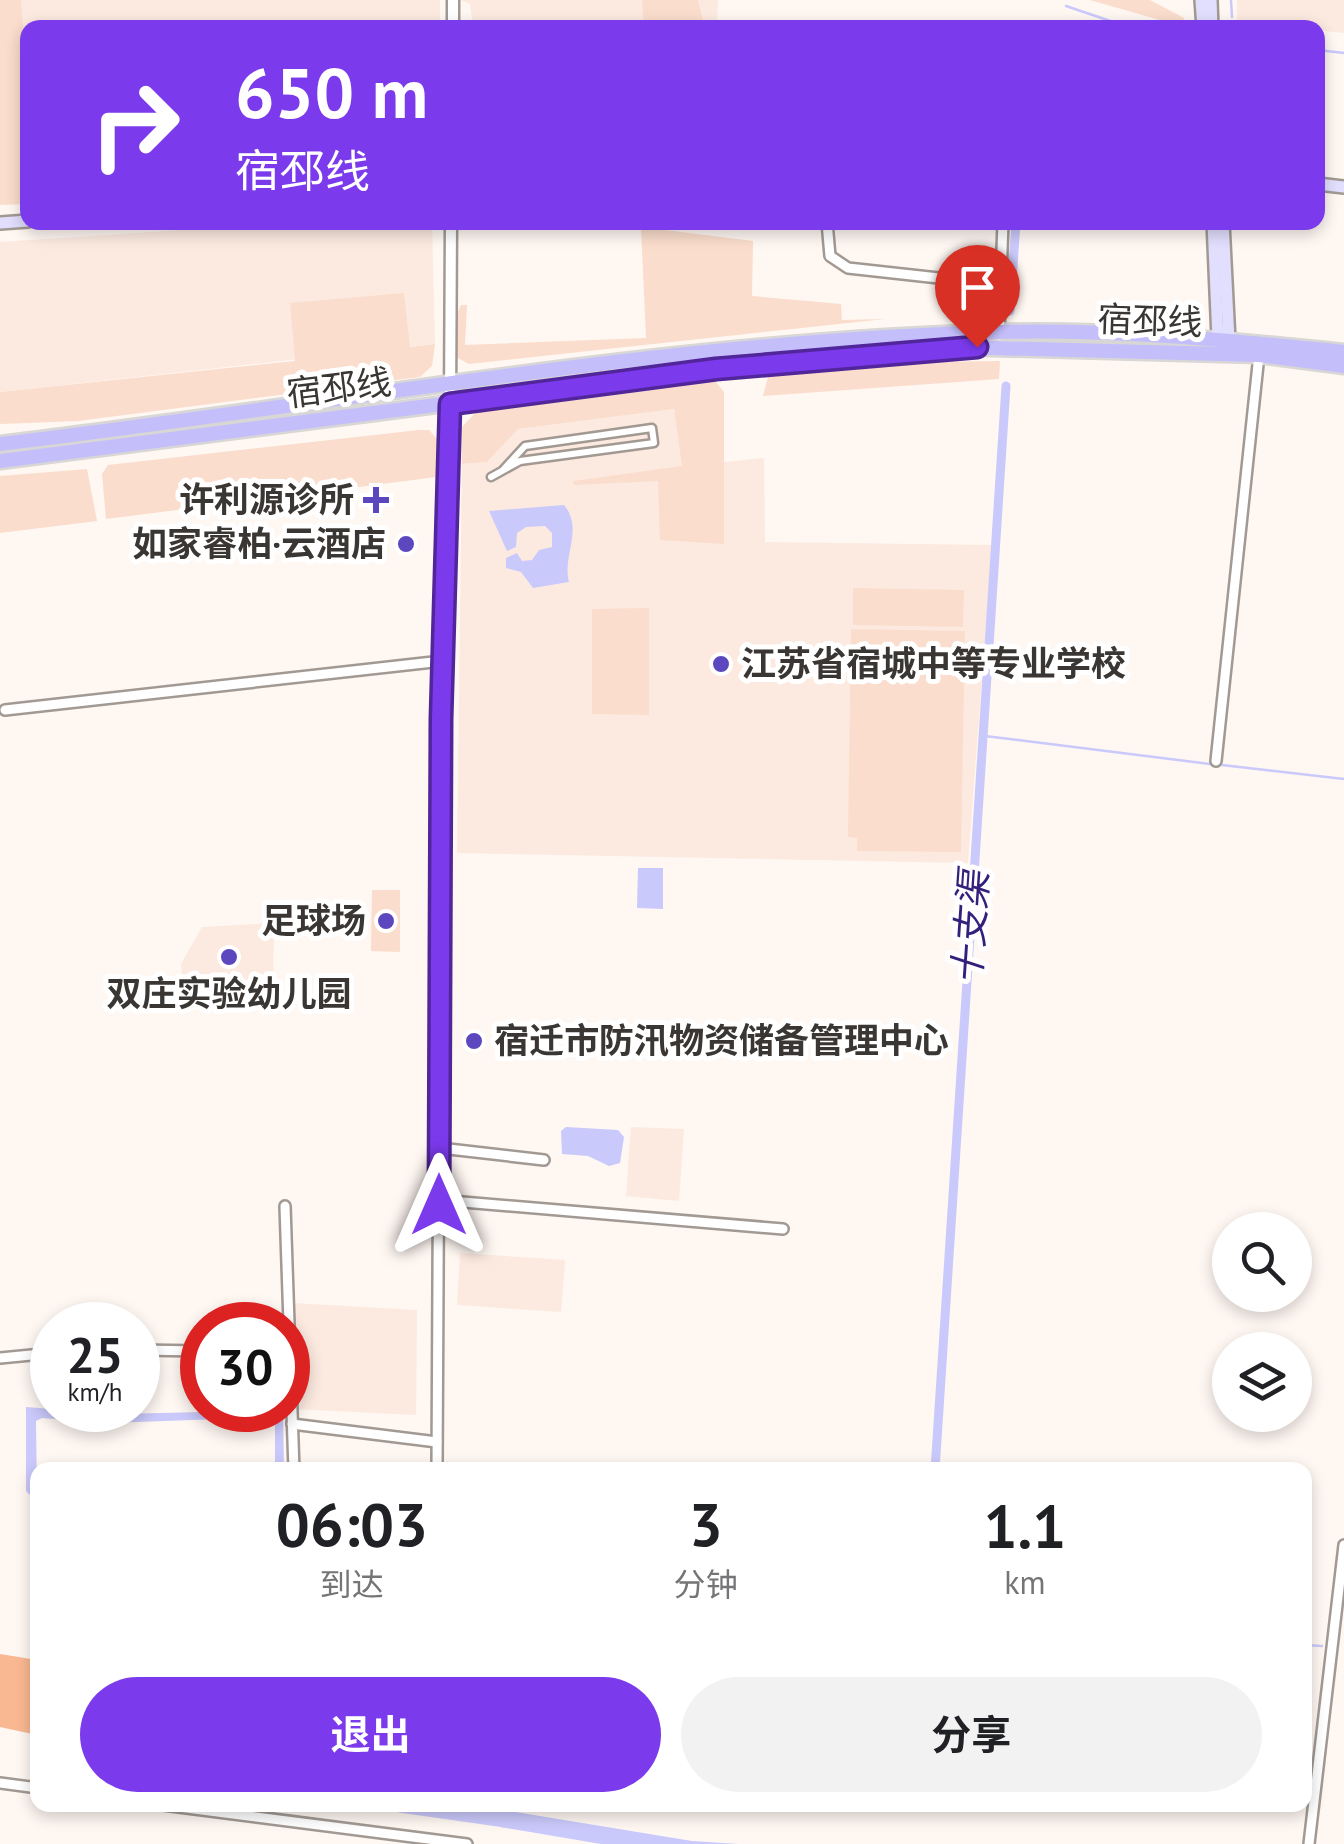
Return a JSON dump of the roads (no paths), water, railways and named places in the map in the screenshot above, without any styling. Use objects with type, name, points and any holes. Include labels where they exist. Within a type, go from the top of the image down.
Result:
[{"type":"main road","points":[[1214,230],[1224,340]]},
{"type":"main road","points":[[1223,230],[1224,340]]},
{"type":"main road","name":"宿邳线","points":[[0,444],[756,350],[999,340],[1224,340],[1344,352]]},
{"type":"main road","name":"宿邳线","points":[[0,461],[716,369],[999,340],[1260,355],[1344,366]]},
{"type":"street","points":[[437,1462],[442,661],[451,230]]},
{"type":"street","points":[[828,230],[830,256],[848,268],[1002,285]]},
{"type":"street","points":[[999,340],[1002,230]]},
{"type":"street","points":[[1216,762],[1260,355]]},
{"type":"street","points":[[491,477],[502,471],[520,461],[654,443],[652,428],[525,446],[502,471]]},
{"type":"street","points":[[5,710],[442,661]]},
{"type":"street","points":[[440,1148],[544,1160]]},
{"type":"street","points":[[439,1200],[784,1229]]},
{"type":"street","points":[[285,1206],[288,1302]]},
{"type":"street","points":[[0,1358],[30,1355]]},
{"type":"street","points":[[310,1426],[437,1442]]},
{"type":"street","points":[[292,1432],[294,1462]]},
{"type":"street","points":[[1312,1811],[1344,1544]]},
{"type":"street","points":[[0,1783],[30,1787]]},
{"type":"street","points":[[218,1812],[467,1844]]},
{"type":"street","points":[[1308,1844],[1312,1812]]},
{"type":"water","points":[[564,505],[573,533],[569,582],[533,588],[521,572],[506,568],[506,558],[517,553],[522,561],[532,560],[539,550],[552,547],[552,533],[545,526],[526,527],[517,533],[516,547],[507,551],[489,511]]},
{"type":"water","points":[[638,868],[663,868],[663,909],[637,908]]},
{"type":"water","points":[[566,1127],[618,1130],[624,1137],[620,1163],[609,1166],[588,1156],[562,1154],[561,1131]]},
{"type":"water","points":[[26,1407],[30,1407],[30,1432],[36,1432],[37,1462],[30,1462],[30,1495],[26,1491]]},
{"type":"water","points":[[180,1412],[180,1420],[160,1421],[160,1413]]},
{"type":"water","points":[[275,1432],[283,1432],[284,1462],[275,1462]]},
{"type":"water","points":[[503,1812],[515,1812],[692,1841],[738,1844],[601,1844],[500,1827]]},
{"type":"waterway","points":[[1231,0],[1232,17]]},
{"type":"waterway","points":[[1066,6],[1107,20]]},
{"type":"waterway","points":[[1325,51],[1344,53]]},
{"type":"waterway","name":"十支渠","points":[[1010,311],[1015,230]]},
{"type":"waterway","name":"十支渠","points":[[936,1462],[1006,386]]},
{"type":"waterway","points":[[985,736],[1210,764]]},
{"type":"waterway","points":[[1222,765],[1344,779]]},
{"type":"waterway","points":[[1312,1645],[1322,1646]]},
{"type":"waterway","points":[[449,1812],[520,1822]]},
{"type":"place","name":"许利源诊所","points":[[376,500]]},
{"type":"place","name":"如家睿柏·云酒店","points":[[406,544]]},
{"type":"place","name":"江苏省宿城中等专业学校","points":[[721,664]]},
{"type":"place","name":"足球场","points":[[386,921]]},
{"type":"place","name":"双庄实验幼儿园","points":[[229,957]]},
{"type":"place","name":"宿迁市防汛物资储备管理中心","points":[[474,1041]]}]
